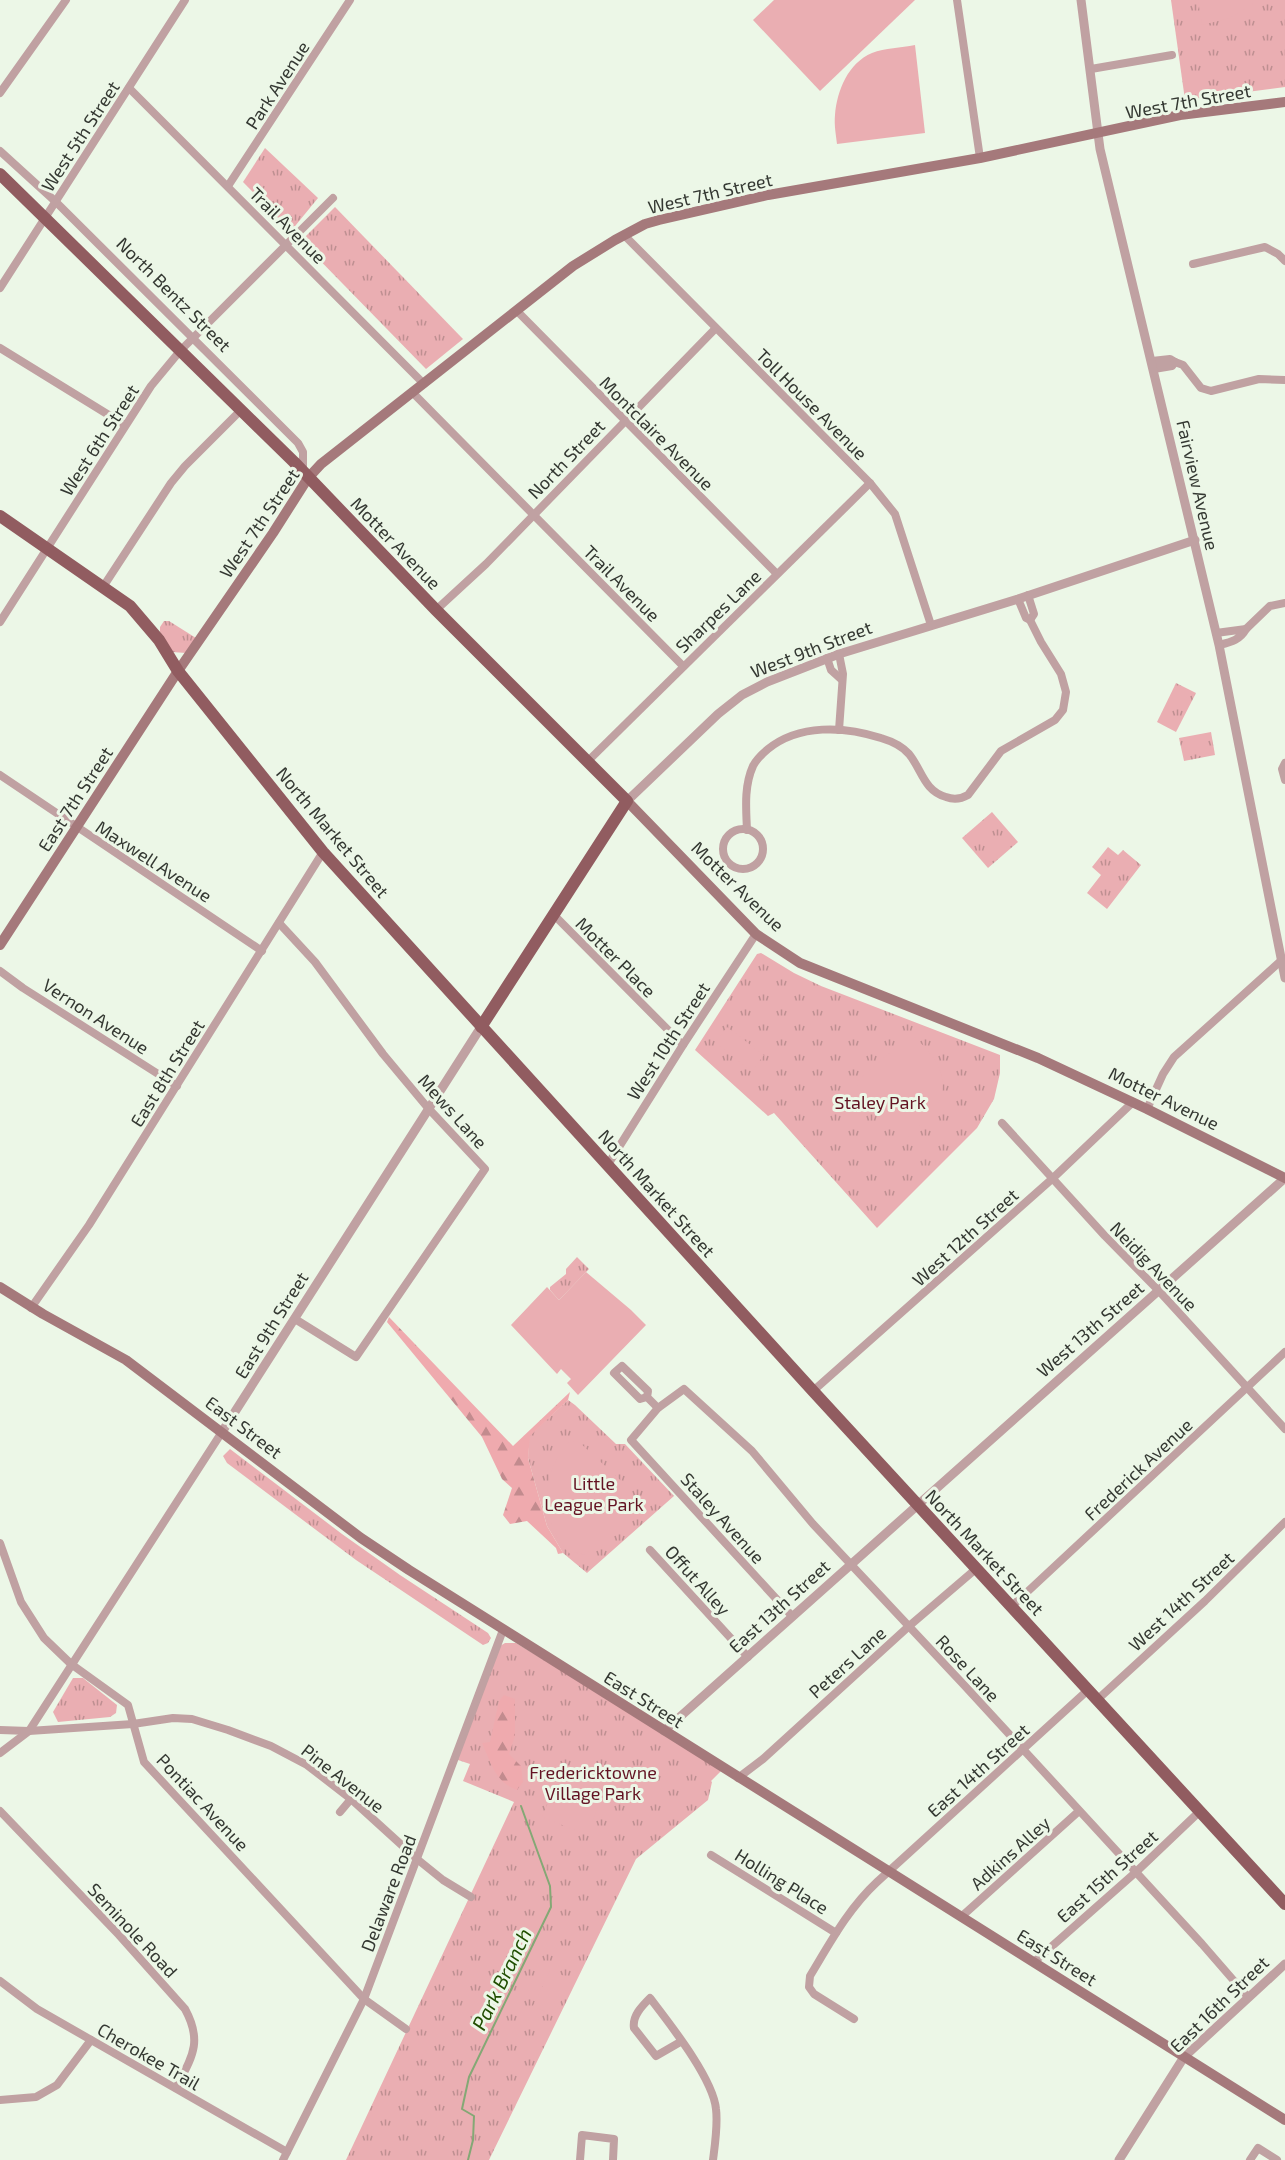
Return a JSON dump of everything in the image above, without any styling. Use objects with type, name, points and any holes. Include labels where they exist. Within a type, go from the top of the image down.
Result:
[{"type":"main road","name":"West 7th Street","points":[[178,671],[273,533],[305,475],[573,266],[624,235],[658,220],[768,195],[980,158],[1180,115],[1285,102]]},
{"type":"main road","name":"North Bentz Street","points":[[0,174],[305,475]]},
{"type":"main road","name":"Motter Avenue","points":[[305,475],[756,934],[800,963],[1012,1047],[1133,1102],[1285,1178]]},
{"type":"main road","name":"North Market Street","points":[[0,516],[130,606],[159,640],[178,671],[323,852],[607,1166],[1285,1904]]},
{"type":"main road","name":"East 7th Street","points":[[0,945],[178,671]]},
{"type":"main road","name":"West 9th Street","points":[[481,1027],[627,801]]},
{"type":"main road","name":"East Street","points":[[0,1287],[31,1308],[126,1360],[361,1538],[503,1630],[1285,2120]]},
{"type":"street","points":[[0,93],[66,0]]},
{"type":"street","name":"West 5th Street","points":[[0,288],[185,0]]},
{"type":"street","name":"Park Avenue","points":[[228,186],[350,0]]},
{"type":"street","points":[[957,0],[980,158]]},
{"type":"street","name":"Fairview Avenue","points":[[1081,0],[1097,134],[1219,645],[1285,978]]},
{"type":"street","points":[[1091,69],[1172,55]]},
{"type":"street","name":"Trail Avenue","points":[[129,88],[424,384]]},
{"type":"street","name":"North Bentz Street","points":[[0,151],[56,202],[301,447],[305,475]]},
{"type":"street","name":"West 6th Street","points":[[0,622],[151,386],[180,351],[333,198]]},
{"type":"street","name":"Toll House Avenue","points":[[624,235],[870,483],[895,514],[931,625]]},
{"type":"street","points":[[1193,264],[1265,247],[1285,261]]},
{"type":"street","name":"Montclaire Avenue","points":[[517,311],[777,574]]},
{"type":"street","name":"North Street","points":[[436,610],[486,564],[715,329]]},
{"type":"street","points":[[0,348],[125,425]]},
{"type":"street","points":[[1153,365],[1170,358],[1183,365],[1201,388],[1211,391],[1259,379],[1285,380]]},
{"type":"street","name":"Trail Avenue","points":[[412,393],[683,666]]},
{"type":"street","points":[[103,587],[185,466],[240,411]]},
{"type":"street","name":"Sharpes Lane","points":[[588,761],[870,483]]},
{"type":"street","name":"West 9th Street","points":[[627,801],[718,714],[742,695],[767,682],[839,654],[1018,599],[1195,540]]},
{"type":"street","points":[[1028,595],[1034,614],[1030,620]]},
{"type":"street","points":[[747,830],[745,801],[753,765],[780,740],[797,733],[839,730],[876,737],[898,745],[910,755],[925,783],[940,796],[957,799],[968,795],[1001,752],[1055,720],[1063,710],[1066,692],[1061,674],[1030,620],[1026,618],[1018,599]]},
{"type":"street","points":[[1219,645],[1242,636],[1246,628],[1270,606],[1285,603]]},
{"type":"street","points":[[1216,633],[1246,628]]},
{"type":"street","points":[[839,654],[843,674],[839,730]]},
{"type":"street","points":[[827,658],[831,670],[842,679]]},
{"type":"street","points":[[1285,763],[1282,769],[1285,780]]},
{"type":"street","name":"Maxwell Avenue","points":[[0,776],[262,951]]},
{"type":"street","points":[[747,830],[758,835],[763,853],[757,864],[739,869],[728,861],[724,849],[728,836],[734,832],[747,830]]},
{"type":"street","name":"East 8th Street","points":[[31,1308],[89,1225],[323,852]]},
{"type":"street","name":"Motter Place","points":[[554,915],[683,1045]]},
{"type":"street","name":"Mews Lane","points":[[279,923],[315,962],[383,1054],[428,1108],[485,1169],[356,1357],[295,1319]]},
{"type":"street","name":"West 10th Street","points":[[607,1166],[756,934]]},
{"type":"street","points":[[1147,1109],[1163,1074],[1174,1057],[1283,959]]},
{"type":"street","name":"Vernon Avenue","points":[[0,970],[23,988],[177,1086]]},
{"type":"street","name":"East 9th Street","points":[[0,1753],[29,1731],[481,1027]]},
{"type":"street","name":"West 12th Street","points":[[813,1391],[1052,1179],[1133,1102]]},
{"type":"street","name":"Neidig Avenue","points":[[1002,1123],[1285,1429]]},
{"type":"street","name":"West 13th Street","points":[[917,1505],[1285,1178]]},
{"type":"street","name":"Frederick Avenue","points":[[1011,1607],[1285,1352]]},
{"type":"street","points":[[647,1396],[640,1399],[614,1373],[622,1366],[648,1391],[647,1396],[658,1408]]},
{"type":"street","name":"Rose Lane","points":[[658,1408],[684,1389],[752,1451],[813,1524],[1023,1749],[1248,1996]]},
{"type":"street","name":"Staley Avenue","points":[[658,1408],[632,1440],[792,1616]]},
{"type":"street","name":"East 13th Street","points":[[664,1731],[917,1505]]},
{"type":"street","name":"West 14th Street","points":[[1097,1700],[1205,1601],[1285,1522]]},
{"type":"street","name":"Pontiac Avenue","points":[[0,1543],[21,1602],[44,1638],[71,1664],[128,1705],[144,1762],[364,2000],[406,2029]]},
{"type":"street","name":"Offut Alley","points":[[650,1550],[748,1657]]},
{"type":"street","name":"Peters Lane","points":[[738,1778],[763,1759],[908,1627],[977,1568]]},
{"type":"street","name":"Delaware Road","points":[[285,2156],[364,2000],[503,1630]]},
{"type":"street","name":"East 14th Street","points":[[854,2019],[814,1995],[808,1987],[810,1976],[859,1899],[1088,1690]]},
{"type":"street","name":"Pine Avenue","points":[[0,1730],[29,1731],[133,1724],[173,1718],[192,1719],[228,1730],[271,1746],[307,1765],[351,1799],[417,1859],[471,1897]]},
{"type":"street","points":[[340,1812],[351,1799]]},
{"type":"street","name":"Seminole Road","points":[[0,1811],[119,1935],[185,2009],[192,2021],[195,2046],[193,2056],[176,2088]]},
{"type":"street","name":"Adkins Alley","points":[[961,1917],[1079,1811]]},
{"type":"street","name":"East 15th Street","points":[[1034,1962],[1136,1872],[1199,1812]]},
{"type":"street","name":"Holling Place","points":[[711,1855],[836,1933]]},
{"type":"street","name":"East 16th Street","points":[[1119,2160],[1184,2057],[1285,1964]]},
{"type":"street","name":"Cherokee Trail","points":[[0,1981],[37,2009],[176,2088],[285,2156]]},
{"type":"street","points":[[682,2041],[656,2056],[634,2028],[633,2023],[640,2007],[650,1998],[682,2041],[713,2097],[716,2110],[713,2160]]},
{"type":"street","points":[[0,2100],[36,2097],[57,2085],[91,2040]]},
{"type":"street","points":[[580,2160],[582,2135],[614,2139],[613,2160]]},
{"type":"street","points":[[1250,2160],[1258,2148],[1277,2160]]},
{"type":"green space","points":[[774,0],[915,0],[820,91],[753,20]]},
{"type":"green space","points":[[1171,0],[1285,0],[1285,87],[1185,100]]},
{"type":"green space","points":[[1198,0],[1259,0],[1230,18],[1202,25]]},
{"type":"green space","points":[[915,45],[925,133],[837,144],[836,106],[841,87],[850,71],[872,53]]},
{"type":"green space","points":[[265,148],[318,198],[291,231],[243,182]]},
{"type":"green space","points":[[335,207],[463,339],[426,369],[301,241]]},
{"type":"green space","points":[[164,621],[169,621],[196,638],[186,653],[172,652],[160,632]]},
{"type":"green space","points":[[1176,683],[1196,693],[1176,732],[1157,722]]},
{"type":"green space","points":[[1211,732],[1215,755],[1184,761],[1179,738]]},
{"type":"green space","points":[[992,812],[1018,842],[988,868],[962,838]]},
{"type":"green space","points":[[1108,847],[1118,855],[1123,850],[1141,865],[1107,909],[1087,893],[1101,875],[1092,867]]},
{"type":"green space","name":"Staley Park","points":[[761,953],[821,986],[1000,1055],[1000,1073],[994,1099],[977,1128],[877,1228],[774,1113],[768,1116],[695,1050],[757,954]]},
{"type":"green space","points":[[727,1027],[764,1055],[752,1071],[715,1043]]},
{"type":"green space","points":[[911,1034],[933,1057],[942,1075],[943,1085],[937,1106],[908,1137],[855,1083]]},
{"type":"green space","points":[[577,1257],[589,1269],[559,1300],[550,1287],[566,1274],[566,1269]]},
{"type":"green space","points":[[586,1272],[646,1325],[578,1395],[567,1383],[571,1379],[561,1369],[557,1374],[511,1325],[547,1287],[559,1300]]},
{"type":"green space","points":[[389,1317],[513,1446],[570,1392],[568,1400],[530,1436],[528,1458],[547,1526],[563,1553],[558,1554],[556,1548],[527,1521],[510,1524],[503,1515],[512,1488],[502,1479],[482,1437],[387,1322]]},
{"type":"green space","name":"Little League Park","points":[[568,1400],[616,1444],[625,1444],[674,1496],[587,1573],[563,1553],[547,1526],[528,1458],[529,1436]]},
{"type":"green space","points":[[578,1441],[631,1490],[632,1506],[585,1555],[574,1552],[571,1555],[553,1529],[547,1500],[552,1470],[559,1456],[568,1443]]},
{"type":"green space","points":[[230,1449],[342,1534],[488,1633],[491,1638],[488,1643],[483,1645],[356,1560],[227,1463],[223,1456]]},
{"type":"green space","name":"Fredericktowne Village Park","points":[[505,1643],[516,1643],[724,1768],[711,1781],[708,1800],[636,1859],[489,2160],[346,2160],[514,1802],[463,1781],[470,1764],[452,1758],[495,1649]]},
{"type":"green space","points":[[73,1678],[83,1678],[117,1705],[116,1713],[110,1717],[58,1722],[53,1712]]},
{"type":"green space","points":[[504,1695],[515,1699],[515,1736],[509,1754],[521,1766],[523,1782],[517,1790],[499,1777],[482,1743],[490,1742],[499,1701]]},
{"type":"green space","points":[[559,1776],[603,1794],[587,1835],[542,1817]]},
{"type":"green space","points":[[550,1970],[571,1979],[554,2016],[533,2006]]},
{"type":"waterway","name":"Park Branch","points":[[468,2160],[473,2140],[474,2116],[462,2109],[469,2077],[551,1907],[550,1886],[521,1806]]}]
